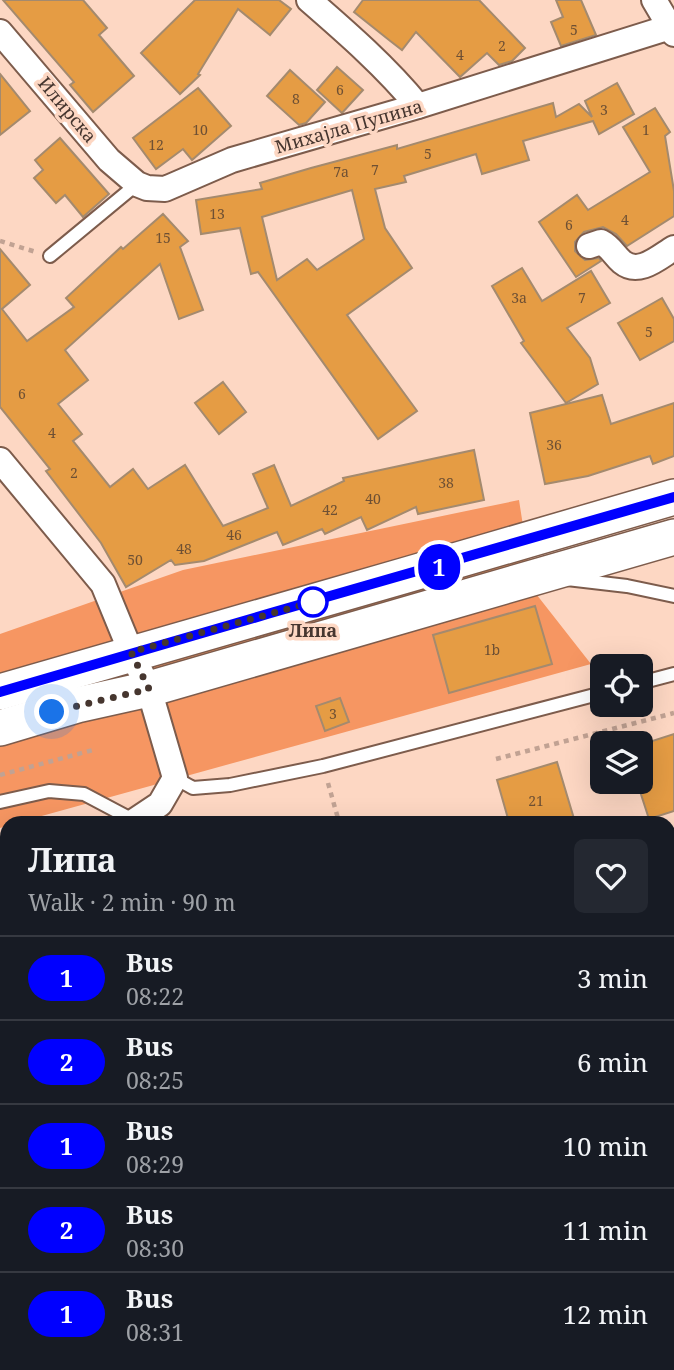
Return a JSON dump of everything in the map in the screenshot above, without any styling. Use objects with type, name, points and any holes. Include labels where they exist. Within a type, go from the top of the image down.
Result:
[{"type":"main road","points":[[0,692],[131,652],[470,558],[674,496]]},
{"type":"main road","points":[[0,728],[77,705],[149,689],[674,537]]},
{"type":"street","points":[[309,0],[403,87],[418,106]]},
{"type":"street","points":[[654,0],[672,31]]},
{"type":"street","name":"Михајла Пупина","points":[[137,184],[147,188],[166,189],[232,160],[672,31]]},
{"type":"street","name":"Илирска","points":[[0,32],[109,160],[137,184]]},
{"type":"street","points":[[589,246],[601,242],[610,246],[620,261],[635,268],[643,267],[674,248]]},
{"type":"street","points":[[0,460],[103,584],[149,689],[175,778],[160,804],[143,816]]},
{"type":"lane","points":[[50,256],[137,184]]},
{"type":"lane","points":[[543,576],[627,586],[674,596]]},
{"type":"lane","points":[[653,680],[674,674]]},
{"type":"lane","points":[[175,778],[193,788],[230,785],[323,766],[590,696]]},
{"type":"lane","points":[[0,802],[49,791],[84,794],[123,816]]},
{"type":"path","points":[[0,241],[50,256]]},
{"type":"path","points":[[496,759],[674,713]]},
{"type":"path","points":[[0,775],[93,750]]},
{"type":"path","points":[[323,766],[337,816]]},
{"type":"shaded area","points":[[519,500],[533,590],[590,664],[42,816],[0,816],[0,634],[183,570]]},
{"type":"building","points":[[3,0],[83,0],[107,28],[99,35],[134,76],[93,112],[70,85],[74,82]]},
{"type":"building","points":[[195,0],[279,0],[291,9],[270,35],[238,9],[198,74],[200,75],[180,94],[141,53]]},
{"type":"building","points":[[363,0],[479,0],[525,48],[512,61],[499,65],[487,53],[460,77],[416,32],[402,50],[389,40],[354,12]]},
{"type":"building","points":[[556,0],[581,0],[596,35],[561,46],[551,22],[563,17]]},
{"type":"building","points":[[337,67],[363,90],[342,113],[317,90]]},
{"type":"building","points":[[290,70],[325,102],[306,123],[299,125],[267,96]]},
{"type":"building","points":[[0,74],[30,111],[0,135]]},
{"type":"building","points":[[617,83],[634,114],[599,134],[593,121],[523,141],[529,160],[482,174],[476,154],[404,176],[406,182],[375,189],[385,228],[412,268],[347,315],[417,411],[378,439],[258,272],[251,274],[240,228],[201,234],[196,200],[262,189],[260,183],[397,145],[397,149],[553,103],[556,117],[579,104],[592,117],[585,101]],"holes":[[[352,190],[364,239],[317,270],[307,259],[277,280],[262,217]]]},
{"type":"building","points":[[198,88],[231,126],[192,160],[183,149],[156,169],[133,138]]},
{"type":"building","points":[[655,108],[670,132],[665,136],[674,191],[674,216],[627,246],[616,234],[603,227],[584,232],[575,242],[575,251],[585,260],[599,258],[601,261],[576,277],[539,222],[577,195],[588,210],[650,172],[623,127]]},
{"type":"building","points":[[60,138],[109,194],[83,217],[65,195],[56,203],[34,178],[43,170],[35,160]]},
{"type":"building","points":[[163,214],[188,241],[180,247],[203,310],[179,319],[160,264],[65,350],[88,380],[58,404],[82,434],[73,441],[110,487],[133,469],[148,489],[185,465],[223,526],[268,508],[253,474],[274,465],[291,506],[344,481],[343,478],[474,450],[484,500],[418,514],[416,507],[367,530],[361,517],[325,534],[322,529],[283,545],[277,532],[204,561],[175,565],[171,560],[126,587],[101,543],[46,471],[50,469],[0,407],[0,249],[30,285],[2,309],[27,341],[74,307],[66,298],[121,247],[123,249]]},
{"type":"building","points":[[522,268],[542,301],[591,271],[610,303],[567,328],[590,358],[598,384],[566,403],[521,343],[524,341],[492,286]]},
{"type":"building","points":[[662,298],[674,319],[674,341],[640,360],[618,323]]},
{"type":"building","points":[[223,382],[246,412],[219,434],[195,403]]},
{"type":"building","points":[[602,395],[611,424],[674,403],[674,456],[653,464],[650,456],[588,476],[545,484],[530,413]]},
{"type":"building","points":[[535,606],[552,664],[449,693],[433,635]]},
{"type":"building","points":[[340,698],[349,722],[325,731],[316,706]]},
{"type":"building","points":[[674,734],[674,811],[648,816],[641,794],[653,794],[653,741]]},
{"type":"building","points":[[557,762],[573,816],[507,816],[497,780]]},
{"type":"bus line","name":"1","points":[[0,692],[674,497]]},
{"type":"place","name":"Липа","points":[[313,602]]},
{"type":"route","points":[[52,712],[149,689],[131,652],[313,602]]}]
